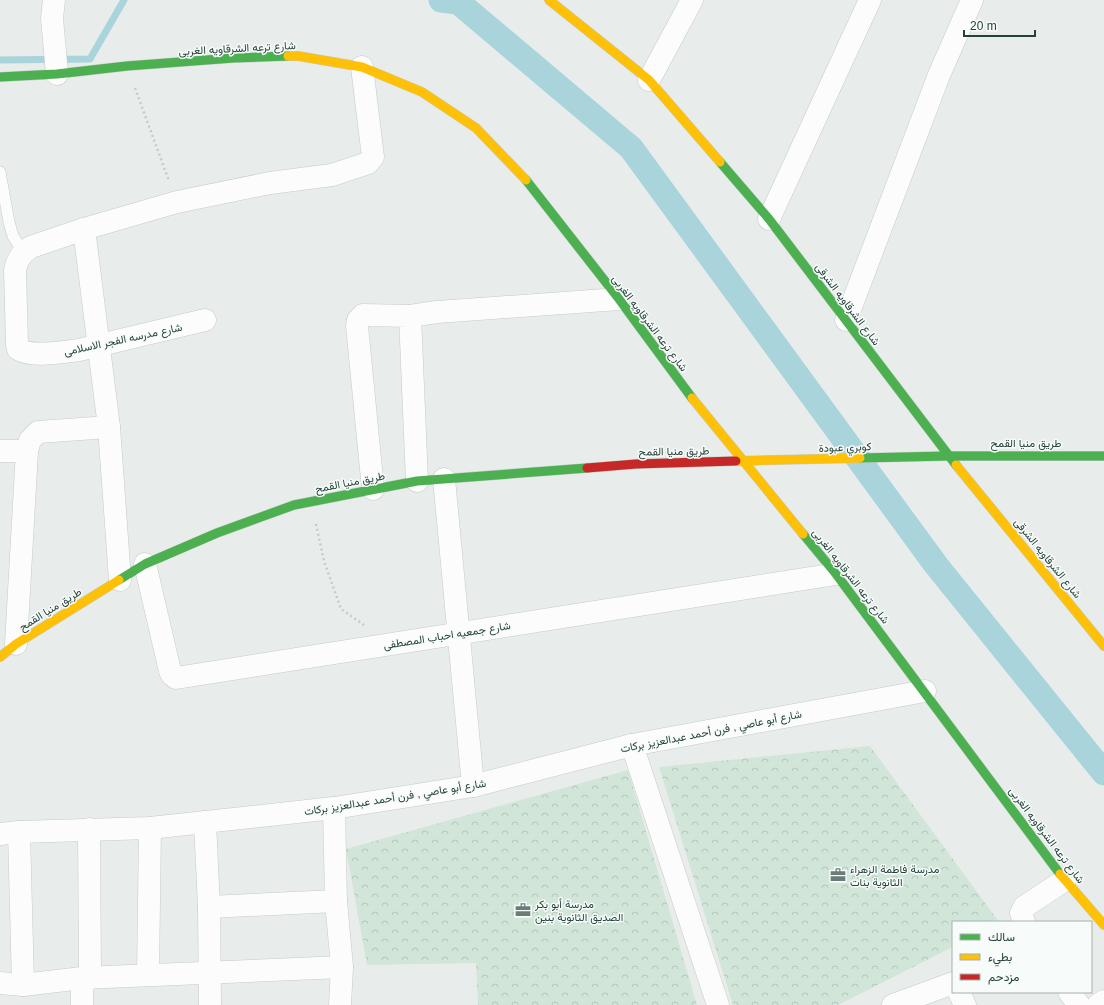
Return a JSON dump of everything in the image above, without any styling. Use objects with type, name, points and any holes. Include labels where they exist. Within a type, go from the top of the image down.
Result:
[{"type":"street","points":[[54,0],[52,18],[57,74]]},
{"type":"street","name":"شارع الشرقاويه الشرقى","points":[[549,0],[649,80],[769,219],[948,456],[1104,646]]},
{"type":"street","points":[[649,80],[692,0]]},
{"type":"street","points":[[769,219],[870,0]]},
{"type":"street","points":[[846,320],[939,75],[972,0]]},
{"type":"street","name":"شارع ترعه الشرقاويه الغربى","points":[[0,77],[57,74],[127,66],[233,58],[298,56],[362,67],[422,92],[476,128],[521,174],[619,299],[690,396],[836,574],[1065,880],[1104,925]]},
{"type":"street","points":[[23,252],[31,247],[84,229],[177,202],[270,183],[332,175],[368,163],[372,157],[362,67]]},
{"type":"street","points":[[84,229],[109,427],[120,580]]},
{"type":"street","name":"شارع مدرسه الفجر الاسلامى","points":[[23,252],[17,261],[15,270],[18,349],[22,351],[58,353],[99,346],[205,320]]},
{"type":"street","points":[[373,488],[358,334],[358,320],[363,315],[410,316],[437,312],[619,299]]},
{"type":"street","points":[[410,316],[417,481]]},
{"type":"street","points":[[8,650],[27,452],[30,440],[38,432],[109,427]]},
{"type":"street","points":[[0,451],[27,452]]},
{"type":"street","name":"كوبري عبودة","points":[[742,461],[948,456]]},
{"type":"street","name":"طريق منيا القمح","points":[[948,456],[1104,456]]},
{"type":"street","name":"طريق منيا القمح","points":[[8,650],[145,564],[217,533],[294,505],[373,488],[417,481],[636,464],[742,461]]},
{"type":"street","points":[[444,479],[473,786]]},
{"type":"street","name":"شارع جمعيه احباب المصطفى","points":[[145,564],[170,671],[176,678],[836,574]]},
{"type":"street","name":"شارع أبو عاصي , فرن أحمد عبدالعزيز بركات","points":[[10,833],[88,829],[150,828],[334,808],[473,786],[632,745],[925,691]]},
{"type":"street","points":[[632,745],[718,1005]]},
{"type":"street","points":[[334,808],[336,901],[342,967],[340,1005]]},
{"type":"street","points":[[205,822],[209,907],[210,1005]]},
{"type":"street","points":[[148,975],[150,828]]},
{"type":"street","points":[[82,1005],[86,978],[88,829]]},
{"type":"street","points":[[10,833],[23,985]]},
{"type":"street","points":[[1024,921],[1021,913],[1024,907],[1065,880]]},
{"type":"street","points":[[209,907],[336,901]]},
{"type":"street","points":[[0,983],[23,985],[86,978],[342,967]]},
{"type":"street","points":[[893,1005],[952,982]]},
{"type":"street","points":[[959,993],[965,1005]]},
{"type":"street","points":[[1071,993],[1079,1005]]},
{"type":"street","points":[[1098,1005],[1104,1000]]},
{"type":"lane","points":[[0,172],[13,236],[23,252]]},
{"type":"path","points":[[127,66],[177,202]]},
{"type":"path","points":[[311,502],[324,561],[341,610],[393,644]]},
{"type":"green space","points":[[870,746],[998,921],[952,921],[952,948],[838,1005],[733,1005],[659,767]]},
{"type":"green space","points":[[628,770],[697,1005],[478,1005],[476,963],[367,965],[346,849]]},
{"type":"waterway","points":[[0,60],[90,59],[124,0]]},
{"type":"waterway","points":[[441,0],[458,2],[631,148],[936,565],[1104,773]]},
{"type":"traffic: fast","points":[[0,77],[57,74],[127,66],[233,58],[288,56]]},
{"type":"traffic: fast","points":[[720,162],[769,219],[956,465]]},
{"type":"traffic: fast","points":[[526,180],[619,299],[692,398]]},
{"type":"traffic: fast","points":[[860,458],[948,456],[1104,456]]},
{"type":"traffic: fast","points":[[119,580],[145,564],[217,533],[294,505],[417,481],[587,468]]},
{"type":"traffic: fast","points":[[803,534],[836,574],[1060,874]]},
{"type":"traffic: slow","points":[[549,0],[649,80],[720,162]]},
{"type":"traffic: slow","points":[[288,56],[298,56],[362,67],[422,92],[476,128],[526,180]]},
{"type":"traffic: slow","points":[[692,398],[803,534]]},
{"type":"traffic: slow","points":[[736,461],[860,458]]},
{"type":"traffic: slow","points":[[956,465],[1104,646]]},
{"type":"traffic: slow","points":[[0,657],[16,644],[119,580]]},
{"type":"traffic: slow","points":[[1060,874],[1104,925]]},
{"type":"traffic: jam","points":[[587,468],[636,464],[736,461]]},
{"type":"place","name":"مدرسة فاطمة الزهراء الثانوية بنات","points":[[838,875]]},
{"type":"place","name":"مدرسة أبو بكر الصديق الثانوية بنين","points":[[523,910]]}]
